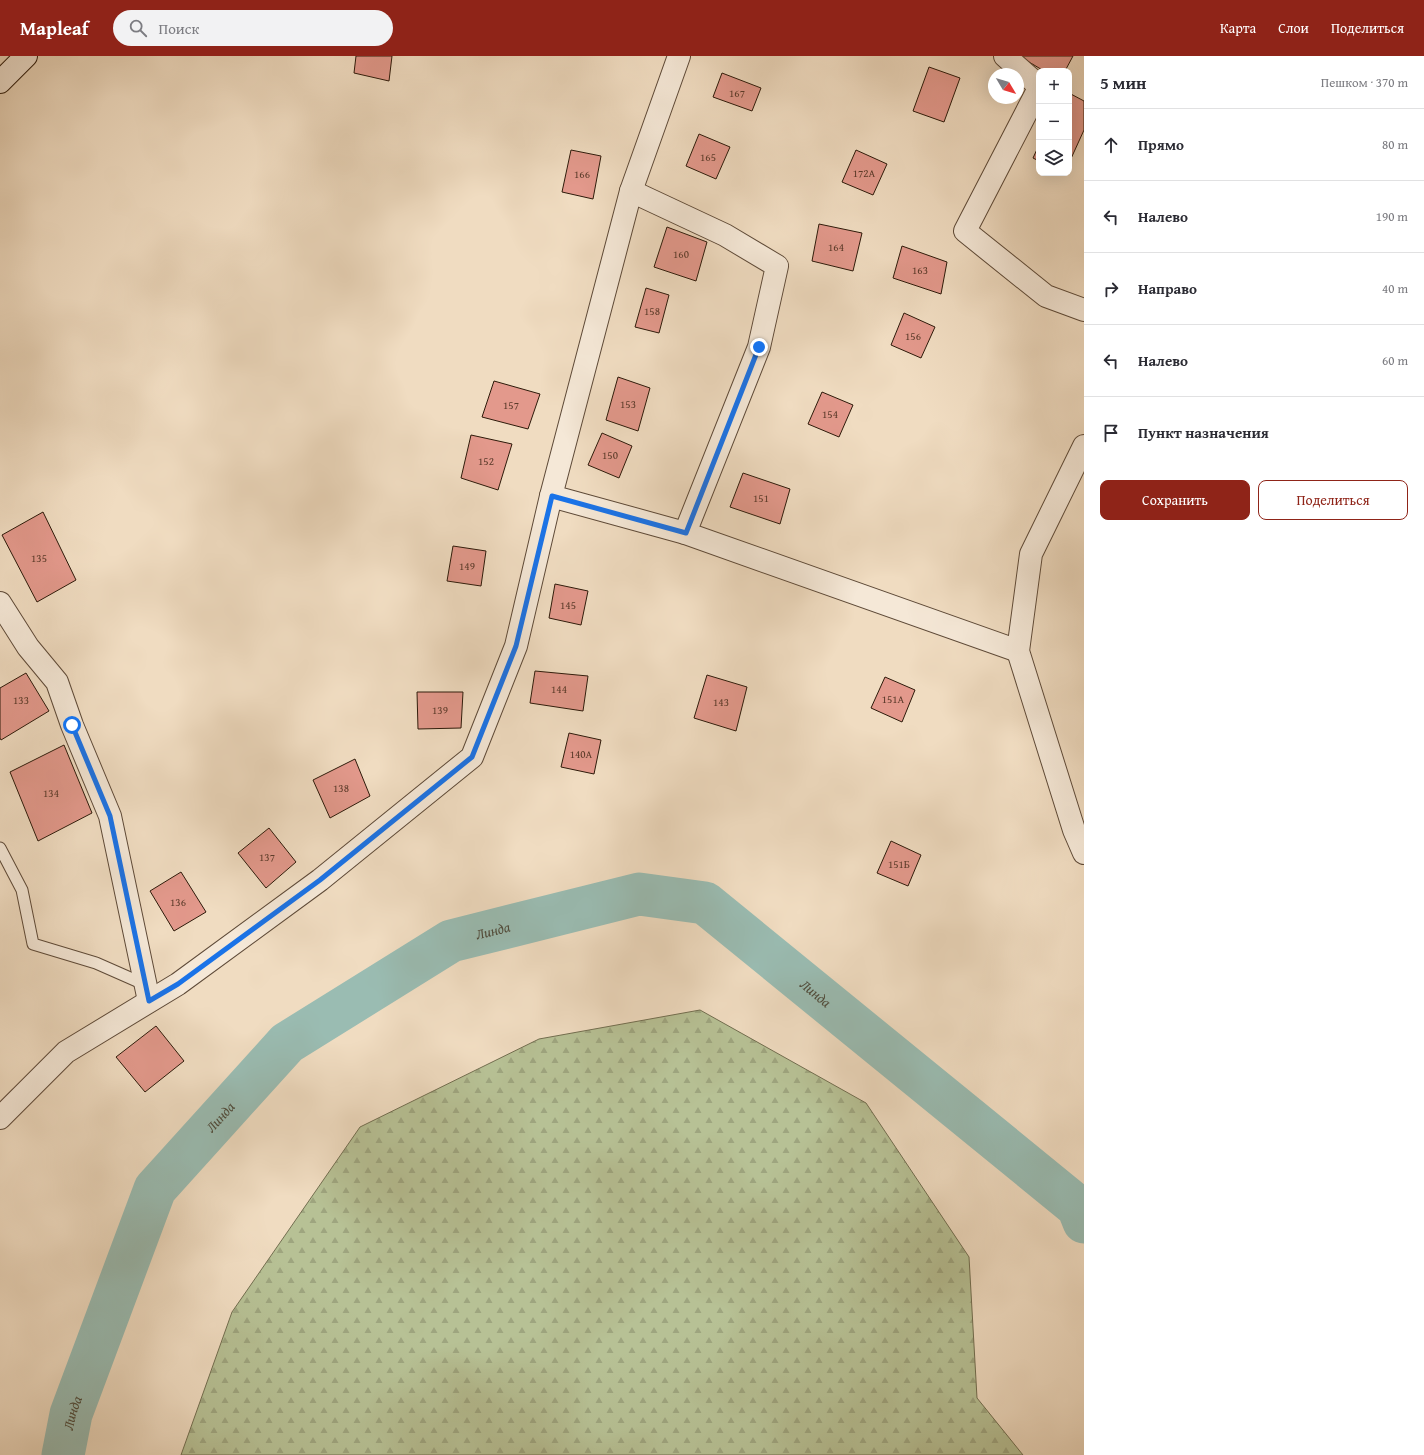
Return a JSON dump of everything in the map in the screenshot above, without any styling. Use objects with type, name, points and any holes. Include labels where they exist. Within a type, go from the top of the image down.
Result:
[{"type":"street","points":[[0,82],[26,56]]},
{"type":"street","points":[[0,1118],[66,1052],[148,993],[178,984],[320,880],[472,757],[516,646],[552,496],[631,191],[679,56]]},
{"type":"street","points":[[1005,56],[1036,84]]},
{"type":"street","points":[[1036,93],[965,231],[1046,296],[1084,310]]},
{"type":"street","points":[[631,191],[725,235],[777,266],[759,347],[686,533]]},
{"type":"street","points":[[1084,446],[1031,554],[1018,651],[1074,830],[1084,853]]},
{"type":"street","points":[[552,496],[686,533],[1018,651]]},
{"type":"street","points":[[0,603],[28,647],[57,682],[72,725],[110,816],[148,993]]},
{"type":"lane","points":[[0,848],[22,890],[33,944],[96,963],[148,993]]},
{"type":"green space","points":[[700,1010],[866,1103],[969,1257],[977,1398],[1023,1455],[181,1455],[232,1312],[360,1127],[539,1039]]},
{"type":"building","points":[[356,56],[392,56],[389,81],[354,73]]},
{"type":"building","points":[[1019,56],[1073,56],[1067,68],[1039,68]]},
{"type":"building","points":[[929,67],[960,78],[944,122],[913,111]]},
{"type":"building","points":[[722,73],[761,88],[752,111],[713,97]]},
{"type":"building","points":[[1072,95],[1084,101],[1084,130],[1072,156]]},
{"type":"building","points":[[699,134],[730,147],[716,179],[686,166]]},
{"type":"building","points":[[571,150],[601,156],[593,199],[562,192]]},
{"type":"building","points":[[856,150],[887,164],[873,195],[842,182]]},
{"type":"building","points":[[1036,152],[1036,160],[1033,158]]},
{"type":"building","points":[[819,224],[862,233],[853,271],[812,261]]},
{"type":"building","points":[[667,227],[707,242],[696,281],[654,267]]},
{"type":"building","points":[[902,246],[947,262],[941,294],[893,278]]},
{"type":"building","points":[[646,288],[669,295],[659,333],[635,327]]},
{"type":"building","points":[[904,313],[935,327],[921,358],[891,345]]},
{"type":"building","points":[[618,377],[650,388],[638,431],[606,420]]},
{"type":"building","points":[[494,381],[540,394],[528,429],[482,417]]},
{"type":"building","points":[[822,392],[853,405],[839,437],[808,424]]},
{"type":"building","points":[[602,433],[632,446],[619,478],[588,465]]},
{"type":"building","points":[[471,435],[512,444],[498,490],[461,478]]},
{"type":"building","points":[[743,473],[790,489],[780,524],[730,507]]},
{"type":"building","points":[[43,512],[76,580],[37,602],[2,535]]},
{"type":"building","points":[[453,546],[486,551],[481,586],[447,581]]},
{"type":"building","points":[[555,584],[588,591],[581,625],[549,618]]},
{"type":"building","points":[[535,671],[588,676],[583,711],[530,703]]},
{"type":"building","points":[[26,673],[49,711],[1,740],[0,688]]},
{"type":"building","points":[[707,675],[747,687],[736,731],[694,718]]},
{"type":"building","points":[[885,677],[915,690],[902,722],[871,708]]},
{"type":"building","points":[[417,692],[463,692],[461,728],[418,729]]},
{"type":"building","points":[[569,733],[601,740],[594,774],[561,767]]},
{"type":"building","points":[[64,745],[92,813],[38,841],[10,772]]},
{"type":"building","points":[[355,759],[370,796],[330,818],[313,780]]},
{"type":"building","points":[[269,828],[296,862],[266,888],[238,853]]},
{"type":"building","points":[[891,841],[921,855],[908,886],[877,873]]},
{"type":"building","points":[[181,872],[206,912],[174,931],[150,891]]},
{"type":"building","points":[[156,1026],[184,1061],[145,1092],[116,1057]]},
{"type":"waterway","name":"Линда","points":[[63,1455],[71,1414],[155,1189],[287,1043],[451,941],[639,894],[705,903],[1078,1207],[1084,1222]]},
{"type":"route","points":[[72,725],[110,816],[149,1001],[178,984],[320,880],[472,757],[516,646],[552,496],[686,533],[759,347]]}]
